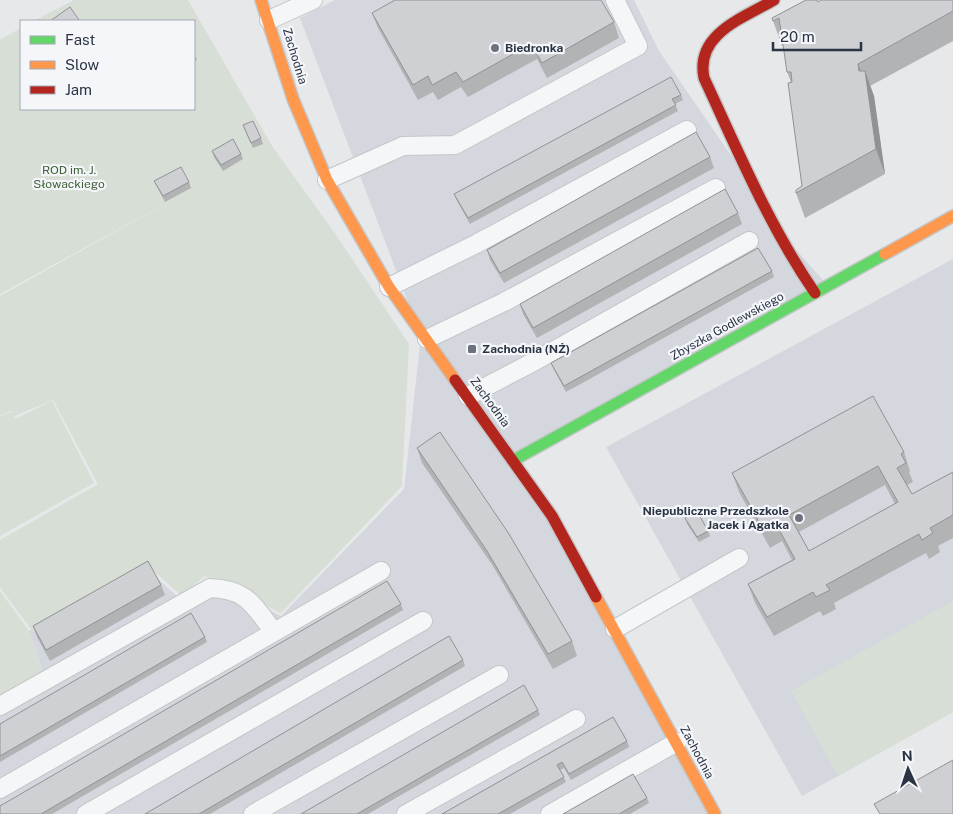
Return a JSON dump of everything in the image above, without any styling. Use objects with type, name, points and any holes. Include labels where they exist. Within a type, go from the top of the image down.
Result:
[{"type":"street","name":"Zachodnia","points":[[261,0],[270,20],[293,99],[327,180],[389,287],[428,339],[552,516],[715,814]]},
{"type":"street","points":[[774,0],[725,29],[710,43],[702,59],[704,78],[764,207],[793,261],[815,293]]},
{"type":"street","name":"Zbyszka Godlewskiego","points":[[514,460],[953,216]]},
{"type":"lane","points":[[270,20],[313,0]]},
{"type":"lane","points":[[327,180],[403,146],[455,145],[638,46],[615,0]]},
{"type":"lane","points":[[389,287],[476,244],[687,130]]},
{"type":"lane","points":[[428,339],[504,302],[716,188]]},
{"type":"lane","points":[[468,396],[537,360],[749,241]]},
{"type":"lane","points":[[615,629],[739,558]]},
{"type":"lane","points":[[0,789],[380,571]]},
{"type":"lane","points":[[0,706],[210,588],[228,588],[246,597],[274,632]]},
{"type":"lane","points":[[86,814],[423,621]]},
{"type":"lane","points":[[253,814],[499,675]]},
{"type":"lane","points":[[406,814],[576,719]]},
{"type":"lane","points":[[550,814],[676,742]]},
{"type":"shaded area","points":[[335,0],[634,0],[659,51],[797,251],[830,288],[516,458],[714,814],[0,814],[0,698],[43,672],[29,631],[149,571],[180,599],[205,579],[281,616],[404,489],[421,336],[300,18]]},
{"type":"shaded area","name":"Niepubliczne Przedszkole Jacek i Agatka","points":[[953,259],[953,712],[802,796],[606,447]]},
{"type":"green space","name":"ROD im. J. Słowackiego","points":[[74,0],[188,0],[272,146],[336,235],[409,344],[402,486],[281,613],[205,576],[181,595],[149,567],[33,632],[0,587],[0,540],[98,484],[53,400],[14,416],[15,419],[52,401],[94,483],[0,536],[0,417],[11,412],[14,415],[11,411],[0,416],[0,296],[194,188],[0,294],[0,40],[20,29],[20,110],[195,110],[195,20],[36,20]]},
{"type":"green space","points":[[0,591],[29,631],[43,672],[0,698]]},
{"type":"green space","points":[[953,601],[953,712],[838,776],[791,691]]},
{"type":"building","name":"Biedronka","points":[[395,0],[601,0],[614,22],[542,63],[531,44],[463,82],[456,72],[432,85],[428,76],[413,85],[372,13]]},
{"type":"building","points":[[806,0],[817,0],[818,2],[821,0],[953,0],[953,11],[858,64],[859,71],[865,71],[876,149],[796,193],[796,190],[802,186],[788,83],[792,82],[791,72],[787,72],[779,18],[773,21],[772,18]]},
{"type":"building","points":[[70,7],[79,20],[51,20]]},
{"type":"building","points":[[671,77],[681,95],[672,99],[676,105],[468,218],[454,194]]},
{"type":"building","points":[[253,121],[261,138],[251,143],[243,125]]},
{"type":"building","points":[[696,132],[710,157],[500,273],[487,250]]},
{"type":"building","points":[[233,139],[241,154],[221,165],[212,151]]},
{"type":"building","points":[[181,167],[189,182],[163,196],[154,181]]},
{"type":"building","points":[[725,189],[738,213],[533,328],[520,304]]},
{"type":"building","points":[[758,248],[772,271],[564,386],[551,363]]},
{"type":"building","points":[[873,396],[904,452],[901,454],[906,463],[897,468],[912,494],[953,472],[953,515],[930,528],[933,533],[922,540],[919,534],[826,585],[830,590],[816,597],[813,592],[767,617],[748,584],[795,559],[775,522],[763,529],[732,473]],"holes":[[[878,466],[898,502],[809,551],[789,515]]]},
{"type":"building","points":[[440,432],[509,534],[572,641],[548,654],[487,551],[417,448]]},
{"type":"building","points":[[697,511],[708,531],[697,537],[685,518]]},
{"type":"building","points":[[148,561],[161,585],[46,650],[33,626]]},
{"type":"building","points":[[387,581],[401,604],[41,814],[0,814],[0,806]]},
{"type":"building","points":[[191,613],[205,637],[0,756],[0,724]]},
{"type":"building","points":[[449,636],[463,660],[199,814],[145,814]]},
{"type":"building","points":[[524,685],[538,710],[357,814],[301,814]]},
{"type":"building","points":[[613,717],[627,741],[569,774],[562,762],[557,765],[564,777],[498,814],[442,814]]},
{"type":"building","points":[[953,760],[953,814],[880,814],[874,804]]},
{"type":"building","points":[[633,774],[647,798],[619,814],[563,814]]},
{"type":"traffic: fast","points":[[514,460],[885,254]]},
{"type":"traffic: slow","points":[[261,0],[293,99],[327,180],[389,287],[455,380]]},
{"type":"traffic: slow","points":[[885,254],[953,216]]},
{"type":"traffic: slow","points":[[596,597],[715,814]]},
{"type":"traffic: jam","points":[[774,0],[736,21],[714,39],[707,50],[703,63],[704,78],[769,215],[798,268],[815,293]]},
{"type":"traffic: jam","points":[[455,380],[552,516],[596,597]]},
{"type":"place","name":"Biedronka","points":[[495,48]]},
{"type":"place","name":"Zachodnia (NŻ)","points":[[472,349]]},
{"type":"place","name":"Niepubliczne Przedszkole Jacek i Agatka","points":[[799,518]]}]
